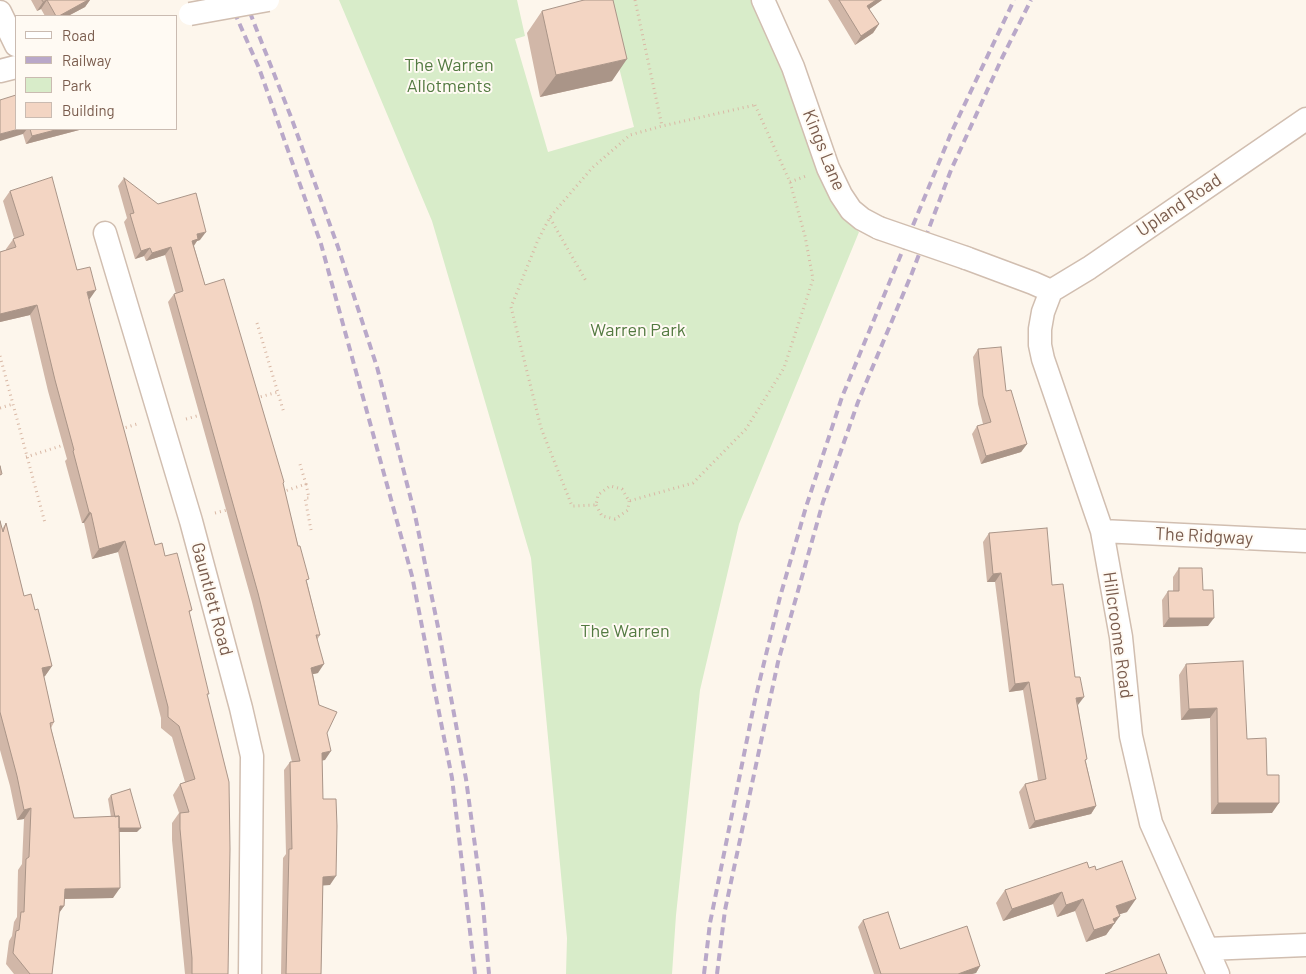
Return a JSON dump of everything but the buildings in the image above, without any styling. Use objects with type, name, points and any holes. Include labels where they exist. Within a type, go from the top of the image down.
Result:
[{"type":"street","points":[[183,16],[268,0]]},
{"type":"street","name":"Kings Lane","points":[[763,0],[793,67],[828,168],[841,195],[852,210],[862,219],[879,228],[1000,270],[1051,291]]},
{"type":"street","points":[[0,12],[15,43]]},
{"type":"street","points":[[0,71],[15,67]]},
{"type":"street","name":"Upland Road","points":[[1051,291],[1089,268],[1306,119]]},
{"type":"street","name":"Gauntlett Road","points":[[106,234],[160,422],[191,521],[252,756],[250,974]]},
{"type":"street","name":"Hillcroome Road","points":[[1051,291],[1043,312],[1040,329],[1043,359],[1102,531],[1121,637],[1131,736],[1151,823],[1218,974]]},
{"type":"street","name":"The Ridgway","points":[[1102,531],[1306,541]]},
{"type":"street","points":[[1207,949],[1306,945]]},
{"type":"path","points":[[634,0],[662,126]]},
{"type":"path","points":[[596,505],[572,506],[541,428],[511,307],[538,240],[550,217],[592,168],[630,135],[754,105],[790,182],[806,236],[814,279],[784,368],[746,429],[693,483],[629,501]]},
{"type":"path","points":[[550,217],[586,281]]},
{"type":"path","points":[[257,323],[284,413]]},
{"type":"path","points":[[0,356],[45,523]]},
{"type":"path","points":[[251,400],[278,392]]},
{"type":"path","points":[[0,408],[13,404]]},
{"type":"path","points":[[115,430],[206,413]]},
{"type":"path","points":[[26,457],[72,443]]},
{"type":"path","points":[[299,461],[309,498],[305,498],[311,530]]},
{"type":"path","points":[[280,493],[306,484]]},
{"type":"path","points":[[610,486],[622,489],[629,501],[628,510],[615,519],[602,516],[596,505],[598,495],[610,486]]},
{"type":"path","points":[[191,521],[235,507]]},
{"type":"green space","name":"Warren Park","points":[[339,0],[517,0],[525,36],[515,39],[548,152],[634,127],[602,0],[758,0],[842,215],[859,232],[739,524],[700,690],[676,915],[672,974],[566,974],[567,938],[531,558],[432,221]]},
{"type":"railway","points":[[229,0],[259,68],[321,244],[412,576],[452,778],[475,974]]},
{"type":"railway","points":[[245,0],[291,117],[338,247],[377,367],[415,515],[466,779],[483,905],[489,974]]},
{"type":"railway","points":[[704,974],[710,923],[755,700],[780,597],[806,507],[842,397],[952,131],[1014,0]]},
{"type":"railway","points":[[717,974],[725,910],[778,662],[823,502],[858,402],[912,273],[951,170],[1002,58],[1031,0]]},
{"type":"park label","name":"The Warren Allotments","points":[[449,75]]},
{"type":"park label","name":"The Warren","points":[[625,631]]}]
